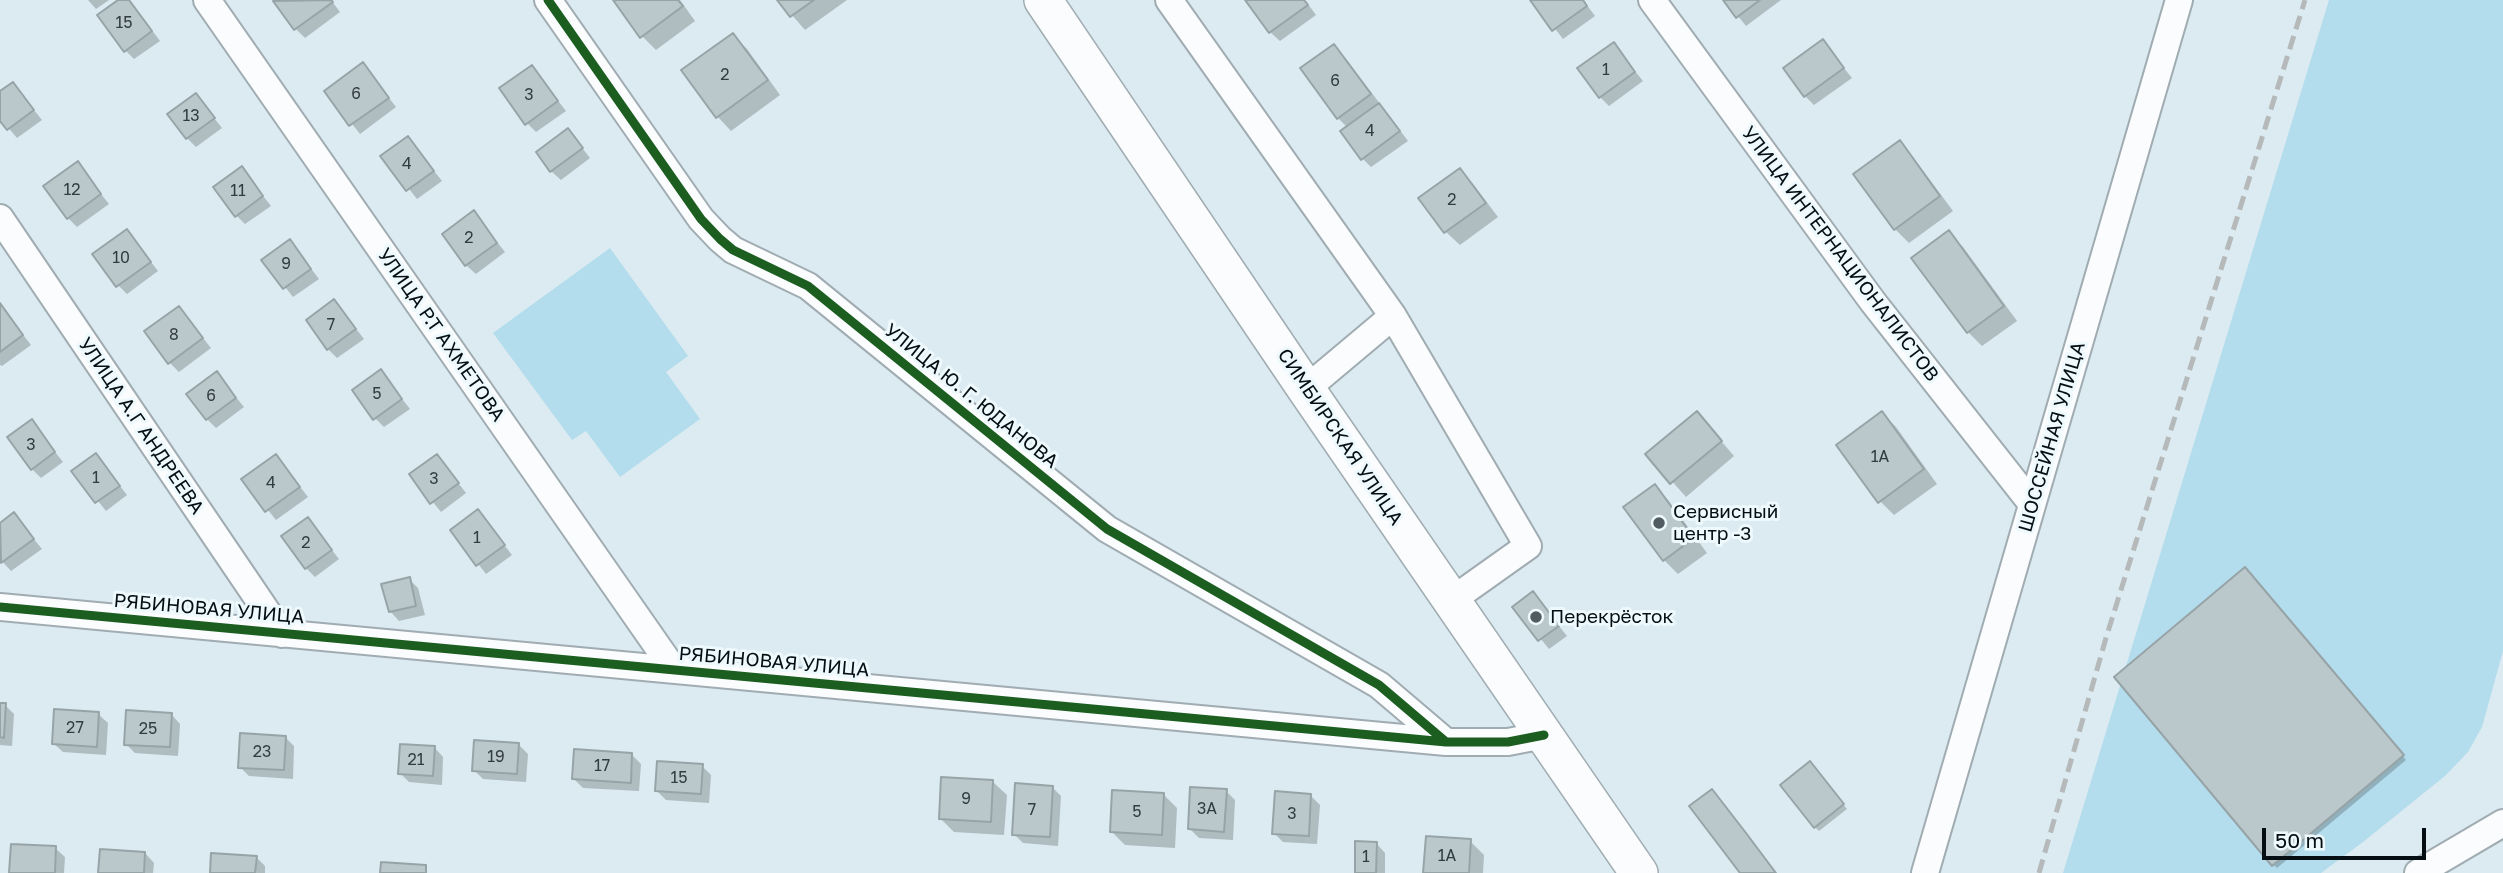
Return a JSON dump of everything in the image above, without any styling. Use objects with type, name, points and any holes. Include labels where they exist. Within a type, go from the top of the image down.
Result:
[{"type":"main road","name":"СИМБИРСКАЯ УЛИЦА","points":[[1043,0],[1306,389],[1639,873]]},
{"type":"street","name":"УЛИЦА Р.Т АХМЕТОВА","points":[[207,0],[674,670]]},
{"type":"street","name":"УЛИЦА Ю. Г. ЮДАНОВА","points":[[548,0],[701,219],[733,250],[808,286],[1107,529],[1379,685],[1446,742]]},
{"type":"street","points":[[1170,0],[1393,316],[1528,546],[1452,600]]},
{"type":"street","name":"УЛИЦА ИНТЕРНАЦИОНАЛИСТОВ","points":[[1652,0],[1873,302],[2032,504]]},
{"type":"street","name":"ШОССЕЙНАЯ УЛИЦА","points":[[1925,873],[2179,0]]},
{"type":"street","name":"УЛИЦА А.Г АНДРЕЕВА","points":[[0,218],[282,634]]},
{"type":"street","points":[[1306,389],[1393,316]]},
{"type":"street","name":"РЯБИНОВАЯ УЛИЦА","points":[[0,607],[1446,742],[1508,742],[1544,735]]},
{"type":"street","points":[[2418,873],[2503,823]]},
{"type":"shaded area","points":[[2329,0],[2503,0],[2503,651],[2482,727],[2468,752],[2445,776],[2321,873],[2063,873]]},
{"type":"shaded area","points":[[610,248],[688,356],[666,372],[700,419],[620,477],[586,431],[572,440],[493,333]]},
{"type":"building","points":[[118,0],[129,0],[152,31],[124,52],[97,15]]},
{"type":"building","points":[[613,0],[678,0],[683,6],[640,38]]},
{"type":"building","points":[[777,0],[814,0],[790,17]]},
{"type":"building","points":[[1245,0],[1304,0],[1308,5],[1269,33]]},
{"type":"building","points":[[1530,0],[1583,0],[1587,6],[1552,31]]},
{"type":"building","points":[[1723,0],[1760,0],[1736,18]]},
{"type":"building","points":[[273,1],[333,2],[294,30]]},
{"type":"building","points":[[733,33],[768,80],[716,118],[681,70]]},
{"type":"building","points":[[1823,39],[1844,68],[1804,97],[1783,68]]},
{"type":"building","points":[[1614,42],[1635,72],[1599,98],[1577,68]]},
{"type":"building","points":[[1334,44],[1371,94],[1337,119],[1300,68]]},
{"type":"building","points":[[363,62],[389,98],[349,126],[324,91]]},
{"type":"building","points":[[532,65],[558,101],[525,125],[499,88]]},
{"type":"building","points":[[13,82],[34,110],[7,130],[0,121],[0,91]]},
{"type":"building","points":[[196,93],[215,118],[186,139],[167,114]]},
{"type":"building","points":[[1379,103],[1400,131],[1361,160],[1340,131]]},
{"type":"building","points":[[568,128],[583,148],[550,172],[536,152]]},
{"type":"building","points":[[408,136],[434,171],[406,191],[380,156]]},
{"type":"building","points":[[1900,140],[1940,196],[1894,230],[1853,174]]},
{"type":"building","points":[[78,161],[101,194],[67,219],[43,186]]},
{"type":"building","points":[[242,166],[263,196],[235,217],[213,187]]},
{"type":"building","points":[[1460,168],[1486,203],[1444,233],[1418,198]]},
{"type":"building","points":[[474,210],[497,243],[465,266],[442,234]]},
{"type":"building","points":[[127,229],[151,262],[116,287],[92,254]]},
{"type":"building","points":[[1949,230],[2004,306],[1967,333],[1911,258]]},
{"type":"building","points":[[290,239],[311,269],[283,289],[261,260]]},
{"type":"building","points":[[334,299],[356,329],[327,350],[306,320]]},
{"type":"building","points":[[0,303],[23,335],[0,352]]},
{"type":"building","points":[[179,306],[203,338],[168,364],[144,331]]},
{"type":"building","points":[[381,369],[402,399],[373,420],[352,390]]},
{"type":"building","points":[[217,371],[236,398],[206,420],[186,394]]},
{"type":"building","points":[[1697,411],[1722,441],[1670,484],[1645,454]]},
{"type":"building","points":[[1882,411],[1924,469],[1878,503],[1836,445]]},
{"type":"building","points":[[32,419],[55,452],[31,470],[7,437]]},
{"type":"building","points":[[96,453],[120,486],[95,503],[71,471]]},
{"type":"building","points":[[276,454],[300,487],[265,512],[241,479]]},
{"type":"building","points":[[437,454],[459,483],[430,504],[409,474]]},
{"type":"building","points":[[1655,484],[1694,538],[1663,561],[1623,507]]},
{"type":"building","points":[[478,509],[505,545],[476,566],[450,530]]},
{"type":"building","points":[[14,512],[34,539],[1,563],[0,523]]},
{"type":"building","points":[[308,517],[332,550],[305,569],[281,536]]},
{"type":"building","points":[[2245,567],[2404,755],[2272,866],[2114,677]]},
{"type":"building","points":[[410,577],[416,606],[389,612],[381,584]]},
{"type":"building","points":[[1533,591],[1559,626],[1538,641],[1512,607]]},
{"type":"building","points":[[0,703],[6,703],[4,738],[0,737]]},
{"type":"building","points":[[54,709],[99,712],[97,747],[52,744]]},
{"type":"building","points":[[126,710],[172,713],[170,747],[124,745]]},
{"type":"building","points":[[240,733],[286,736],[284,770],[238,768]]},
{"type":"building","points":[[474,740],[519,743],[517,774],[472,771]]},
{"type":"building","points":[[400,744],[435,746],[433,776],[398,774]]},
{"type":"building","points":[[574,749],[632,753],[631,783],[572,779]]},
{"type":"building","points":[[657,761],[703,764],[701,794],[655,791]]},
{"type":"building","points":[[1810,761],[1844,804],[1814,828],[1780,785]]},
{"type":"building","points":[[941,777],[993,780],[991,822],[939,819]]},
{"type":"building","points":[[1015,783],[1053,786],[1050,837],[1012,835]]},
{"type":"building","points":[[1190,787],[1227,789],[1224,832],[1188,829]]},
{"type":"building","points":[[1712,789],[1776,873],[1740,873],[1724,852],[1689,806]]},
{"type":"building","points":[[1112,790],[1164,793],[1162,835],[1110,832]]},
{"type":"building","points":[[1275,791],[1311,794],[1309,836],[1272,834]]},
{"type":"building","points":[[1426,836],[1471,839],[1469,873],[1423,873]]},
{"type":"building","points":[[1355,841],[1377,842],[1376,873],[1355,873]]},
{"type":"building","points":[[11,844],[56,846],[55,873],[9,873]]},
{"type":"building","points":[[100,849],[145,852],[144,873],[98,873]]},
{"type":"building","points":[[211,853],[257,856],[255,873],[210,873]]},
{"type":"building","points":[[381,862],[426,865],[426,873],[380,873]]},
{"type":"railway","points":[[2039,873],[2106,638],[2305,0]]},
{"type":"cycle path","points":[[548,0],[701,219],[733,250],[808,286],[1107,529],[1379,685],[1446,742]]},
{"type":"cycle path","points":[[0,607],[1446,742],[1508,742],[1544,735]]},
{"type":"place","name":"Сервисный центр -3","points":[[1659,523]]},
{"type":"place","name":"Перекрёсток","points":[[1536,617]]}]
